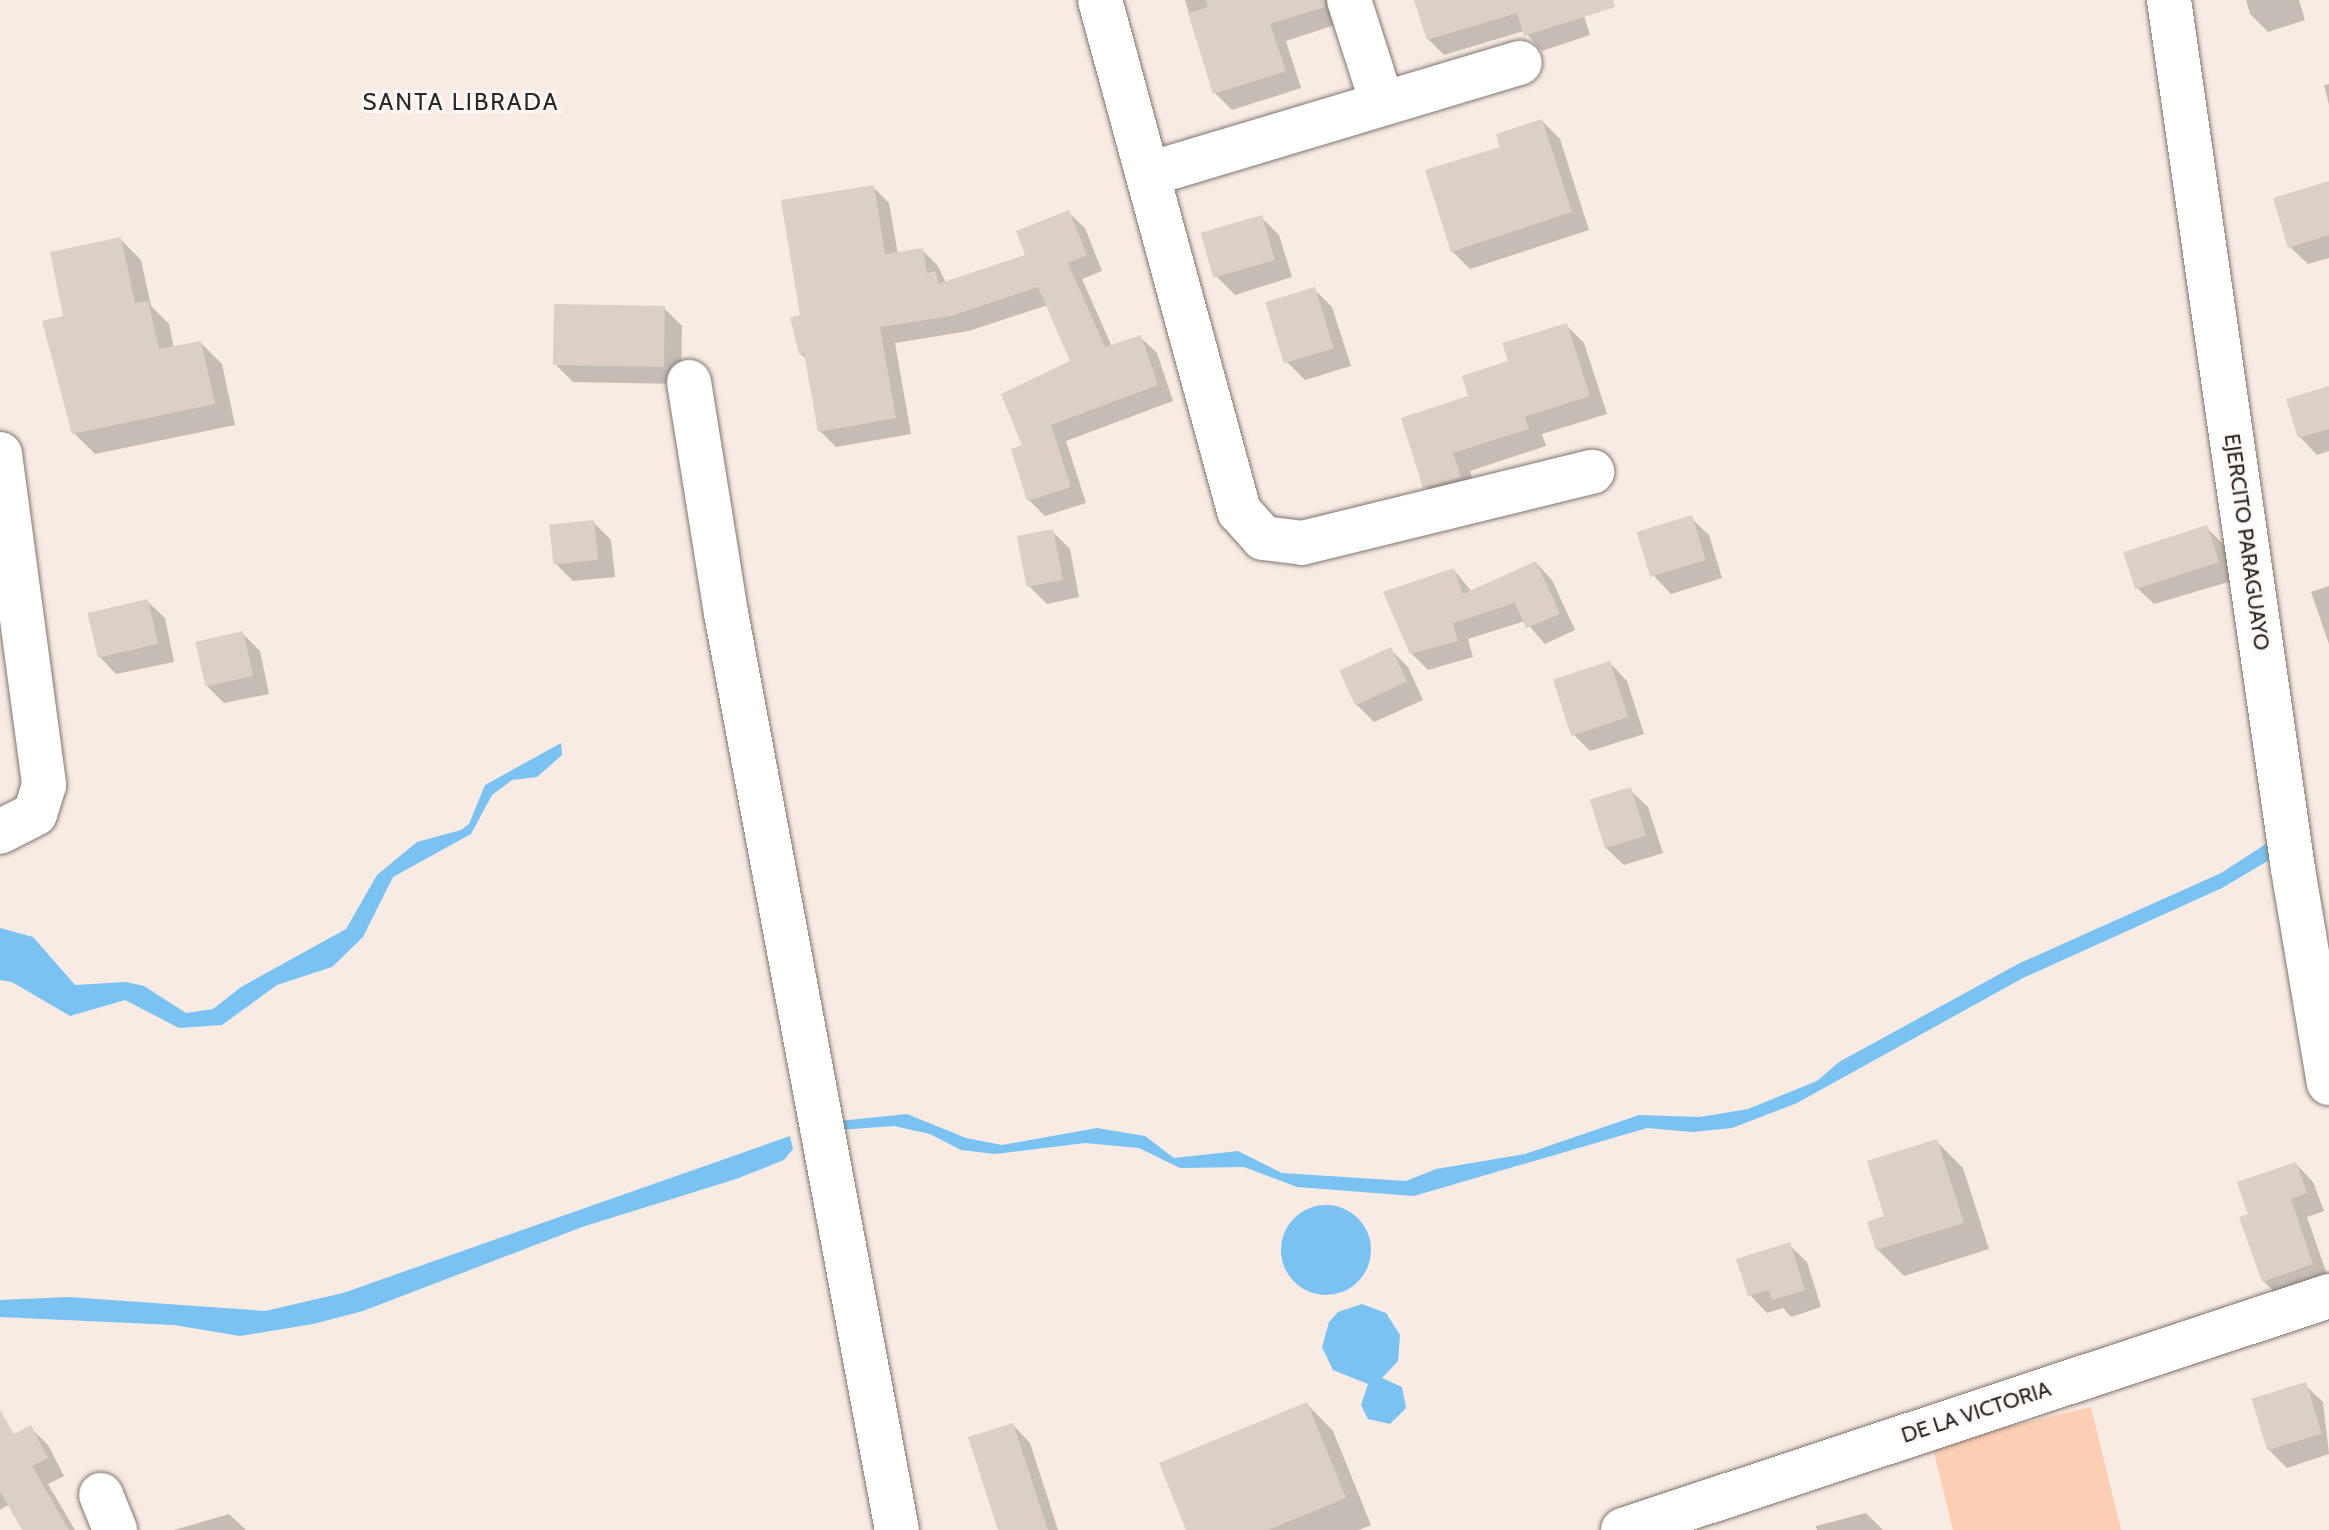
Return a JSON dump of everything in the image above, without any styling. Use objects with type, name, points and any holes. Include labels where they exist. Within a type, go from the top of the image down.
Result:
[{"type":"street","points":[[1100,0],[1239,511],[1263,538],[1302,543],[1592,472]]},
{"type":"street","points":[[1349,0],[1382,103]]},
{"type":"street","name":"EJERCITO PARAGUAYO","points":[[2169,0],[2293,869],[2329,1083]]},
{"type":"street","points":[[1149,174],[1520,63]]},
{"type":"street","points":[[689,382],[726,613],[897,1530]]},
{"type":"street","points":[[0,454],[44,785],[35,814],[0,832]]},
{"type":"street","name":"DE LA VICTORIA","points":[[1623,1530],[2329,1296]]},
{"type":"shaded area","points":[[2091,1407],[2121,1530],[1953,1530],[1932,1445]]},
{"type":"water","points":[[561,743],[562,755],[537,777],[512,780],[492,795],[471,834],[393,877],[363,937],[332,967],[277,985],[222,1025],[179,1028],[125,1000],[70,1016],[12,982],[0,980],[0,928],[33,937],[75,985],[126,982],[144,986],[186,1013],[213,1009],[241,987],[346,929],[377,875],[417,842],[461,830],[469,824],[485,785]]},
{"type":"water","points":[[2269,842],[2271,859],[2222,888],[2023,978],[1797,1103],[1732,1128],[1693,1132],[1647,1128],[1414,1196],[1297,1187],[1244,1167],[1180,1168],[1139,1148],[1085,1143],[995,1154],[961,1150],[930,1134],[894,1126],[839,1130],[839,1121],[907,1114],[966,1138],[1002,1145],[1097,1128],[1145,1136],[1174,1158],[1238,1151],[1282,1173],[1406,1181],[1436,1169],[1525,1154],[1639,1115],[1700,1117],[1748,1109],[1817,1081],[1839,1062],[2018,964],[2221,873]]},
{"type":"water","points":[[790,1136],[793,1149],[784,1160],[736,1179],[582,1227],[363,1311],[313,1324],[240,1336],[174,1325],[0,1317],[0,1300],[69,1297],[265,1311],[343,1293]]},
{"type":"water","points":[[1317,1205],[1335,1205],[1351,1212],[1364,1225],[1371,1241],[1371,1259],[1364,1275],[1351,1288],[1335,1295],[1317,1295],[1301,1288],[1288,1275],[1281,1259],[1281,1241],[1288,1225],[1301,1212]]},
{"type":"water","points":[[1362,1304],[1386,1313],[1400,1335],[1398,1361],[1382,1378],[1402,1387],[1406,1408],[1390,1424],[1368,1419],[1361,1405],[1368,1384],[1333,1370],[1322,1347],[1329,1322],[1338,1312]]},
{"type":"building","points":[[1206,0],[1324,0],[1325,7],[1270,24],[1286,71],[1213,94],[1188,13],[1208,7]]},
{"type":"building","points":[[1414,0],[1613,0],[1615,7],[1524,36],[1517,13],[1427,40]]},
{"type":"building","points":[[1542,119],[1572,212],[1451,252],[1425,170],[1500,147],[1496,134]]},
{"type":"building","points":[[2329,181],[2329,235],[2288,248],[2273,198]]},
{"type":"building","points":[[874,185],[885,254],[923,248],[927,273],[936,271],[938,284],[1025,255],[1016,231],[1069,210],[1087,255],[1068,263],[1105,347],[1141,335],[1158,385],[1051,425],[1071,487],[1027,501],[1011,449],[1022,445],[1001,394],[1070,361],[1038,287],[951,316],[880,327],[896,418],[818,432],[804,353],[799,355],[790,317],[800,315],[781,200]]},
{"type":"building","points":[[1262,215],[1275,260],[1213,278],[1200,233]]},
{"type":"building","points":[[121,237],[135,303],[148,301],[159,349],[201,341],[215,404],[72,434],[42,321],[63,316],[50,252]]},
{"type":"building","points":[[1315,287],[1334,348],[1284,363],[1265,302]]},
{"type":"building","points":[[554,304],[665,306],[664,367],[553,365]]},
{"type":"building","points":[[1567,323],[1590,396],[1525,417],[1529,429],[1453,453],[1461,477],[1423,488],[1401,418],[1468,396],[1462,376],[1508,361],[1502,343]]},
{"type":"building","points":[[2329,386],[2329,429],[2298,438],[2286,399]]},
{"type":"building","points":[[1692,515],[1706,560],[1650,577],[1637,532]]},
{"type":"building","points":[[594,520],[598,560],[553,564],[549,525]]},
{"type":"building","points":[[2207,525],[2219,562],[2135,589],[2123,552]]},
{"type":"building","points":[[1053,529],[1063,580],[1027,587],[1017,536]]},
{"type":"building","points":[[1536,561],[1560,614],[1526,628],[1515,603],[1453,623],[1458,641],[1410,654],[1383,592],[1454,568],[1463,594]]},
{"type":"building","points":[[148,599],[158,644],[98,658],[88,613]]},
{"type":"building","points":[[243,631],[253,676],[206,687],[195,642]]},
{"type":"building","points":[[1391,647],[1407,681],[1355,706],[1339,671]]},
{"type":"building","points":[[1610,661],[1628,717],[1571,736],[1553,680]]},
{"type":"building","points":[[1631,787],[1646,836],[1605,848],[1590,800]]},
{"type":"building","points":[[1937,1139],[1964,1223],[1876,1250],[1867,1222],[1884,1216],[1867,1161]]},
{"type":"building","points":[[2296,1162],[2307,1193],[2291,1199],[2313,1264],[2262,1282],[2239,1217],[2248,1214],[2237,1182]]},
{"type":"building","points":[[1790,1242],[1805,1290],[1772,1300],[1769,1290],[1748,1296],[1736,1259]]},
{"type":"building","points":[[2306,1382],[2322,1434],[2267,1450],[2251,1399]]},
{"type":"building","points":[[1307,1402],[1346,1498],[1268,1530],[1186,1530],[1159,1463]]},
{"type":"building","points":[[0,1410],[14,1434],[31,1425],[48,1458],[32,1466],[69,1530],[22,1530],[0,1491]]},
{"type":"building","points":[[1013,1423],[1048,1530],[998,1530],[968,1437]]},
{"type":"district","name":"SANTA LIBRADA","points":[[461,102]]}]
